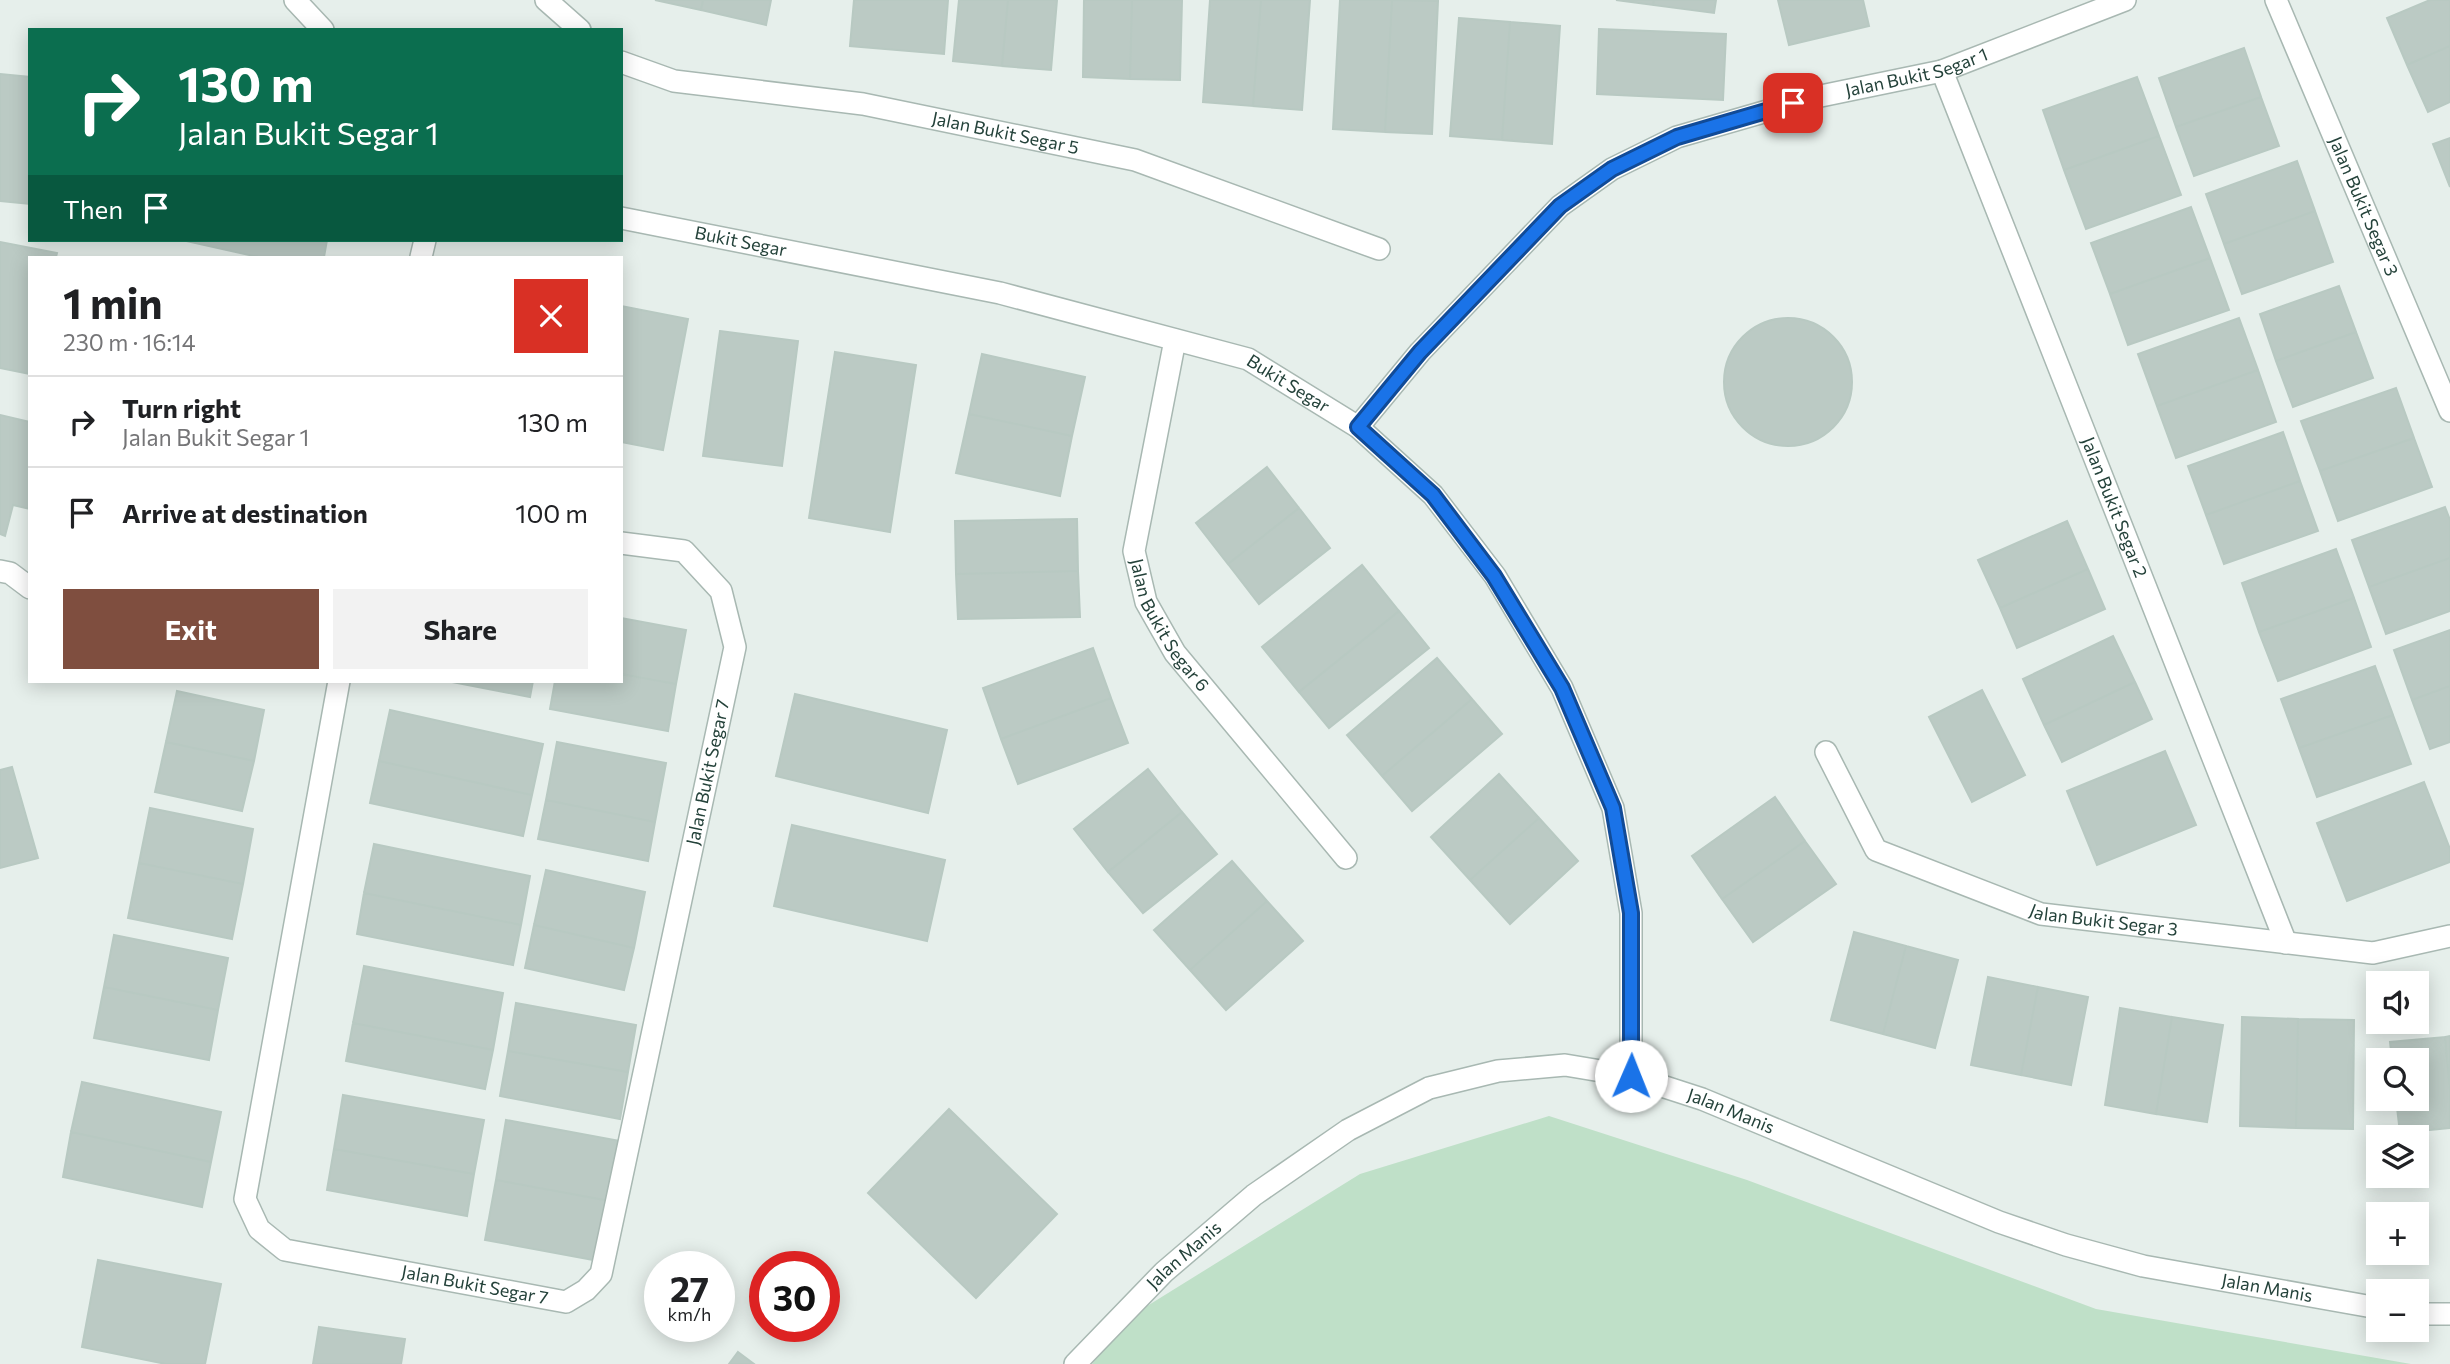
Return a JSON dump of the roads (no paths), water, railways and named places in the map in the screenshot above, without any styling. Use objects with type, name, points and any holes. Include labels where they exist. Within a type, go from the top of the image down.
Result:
[{"type":"street","points":[[295,0],[321,28]]},
{"type":"street","points":[[546,0],[578,28]]},
{"type":"street","name":"Jalan Bukit Segar 1","points":[[1358,427],[1420,352],[1560,206],[1612,169],[1677,137],[1816,97],[1942,71],[2125,0]]},
{"type":"street","name":"Jalan Bukit Segar 3","points":[[2276,0],[2450,411]]},
{"type":"street","name":"Jalan Bukit Segar 5","points":[[623,63],[674,81],[863,104],[1135,160],[1379,249]]},
{"type":"street","name":"Jalan Bukit Segar 2","points":[[1942,71],[2286,943]]},
{"type":"street","name":"Bukit Segar","points":[[623,218],[1000,293],[1248,359],[1358,427],[1433,495],[1494,576],[1562,688],[1613,808],[1631,913],[1631,1076]]},
{"type":"street","name":"Jalan Bukit Segar 6","points":[[1175,340],[1134,551],[1146,602],[1175,653],[1346,858]]},
{"type":"street","name":"Jalan Bukit Segar 7","points":[[339,683],[244,1199],[259,1229],[285,1250],[566,1302],[586,1290],[601,1274],[735,648],[721,591],[684,551],[623,543]]},
{"type":"street","points":[[0,571],[10,573],[28,586]]},
{"type":"street","name":"Jalan Bukit Segar 3","points":[[1826,752],[1876,850],[2041,914],[2372,953],[2450,936]]},
{"type":"street","name":"Jalan Manis","points":[[1075,1364],[1164,1272],[1254,1195],[1348,1130],[1429,1088],[1499,1071],[1565,1065],[1631,1076],[1702,1099],[1999,1222],[2066,1245],[2143,1266],[2366,1306]]},
{"type":"street","points":[[2429,1314],[2450,1314]]}]
